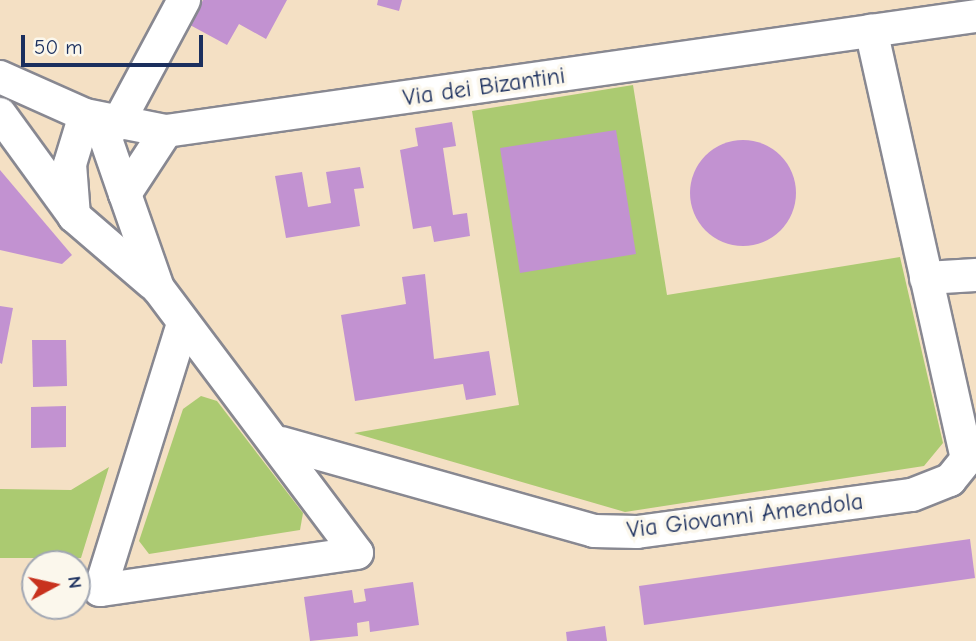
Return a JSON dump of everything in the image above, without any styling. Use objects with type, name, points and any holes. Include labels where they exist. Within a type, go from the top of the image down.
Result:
[{"type":"street","points":[[74,216],[70,164],[184,0]]},
{"type":"street","name":"Via dei Bizantini","points":[[0,77],[101,120],[166,131],[976,16]]},
{"type":"street","name":"Via Giovanni Amendola","points":[[281,443],[594,531],[637,532],[912,495],[950,480],[967,459],[871,31]]},
{"type":"street","points":[[0,114],[74,216],[158,288],[183,324],[281,443],[357,553],[100,590],[183,324]]},
{"type":"street","points":[[101,120],[158,288]]},
{"type":"street","points":[[125,194],[166,131]]},
{"type":"street","points":[[926,278],[976,275]]},
{"type":"green space","points":[[633,85],[667,295],[900,257],[943,443],[924,466],[625,512],[354,433],[519,405],[472,111]]},
{"type":"green space","points":[[201,396],[217,401],[303,513],[300,530],[149,554],[139,541],[183,409]]},
{"type":"green space","points":[[109,467],[83,550],[21,550],[21,558],[0,558],[0,489],[71,490]]},
{"type":"building","points":[[203,0],[287,0],[266,39],[239,24],[227,45],[190,25]]},
{"type":"building","points":[[378,0],[402,0],[399,11],[377,5]]},
{"type":"building","points":[[452,122],[456,146],[443,148],[453,215],[467,213],[470,236],[434,242],[431,226],[413,229],[400,150],[418,146],[415,128]]},
{"type":"building","points":[[616,130],[636,254],[520,273],[500,148]]},
{"type":"building","points":[[743,140],[763,144],[780,156],[792,173],[796,193],[792,213],[780,230],[763,242],[743,246],[723,242],[706,230],[694,213],[690,193],[694,173],[706,156],[723,144]]},
{"type":"building","points":[[360,167],[364,188],[354,189],[360,226],[286,238],[275,176],[302,172],[308,207],[331,203],[326,172]]},
{"type":"building","points":[[0,170],[72,255],[62,264],[0,250]]},
{"type":"building","points":[[425,274],[434,359],[489,351],[496,395],[466,400],[463,384],[355,401],[341,315],[406,304],[402,277]]},
{"type":"building","points":[[0,306],[13,308],[2,364],[0,363]]},
{"type":"building","points":[[32,340],[66,340],[67,386],[33,387]]},
{"type":"building","points":[[66,406],[66,447],[31,448],[31,407]]},
{"type":"building","points":[[970,539],[975,578],[644,625],[639,586]]},
{"type":"building","points":[[413,582],[419,625],[370,632],[369,621],[357,623],[358,636],[310,641],[304,597],[352,590],[354,603],[366,601],[364,589]]},
{"type":"building","points":[[605,626],[607,641],[567,641],[566,632]]}]
